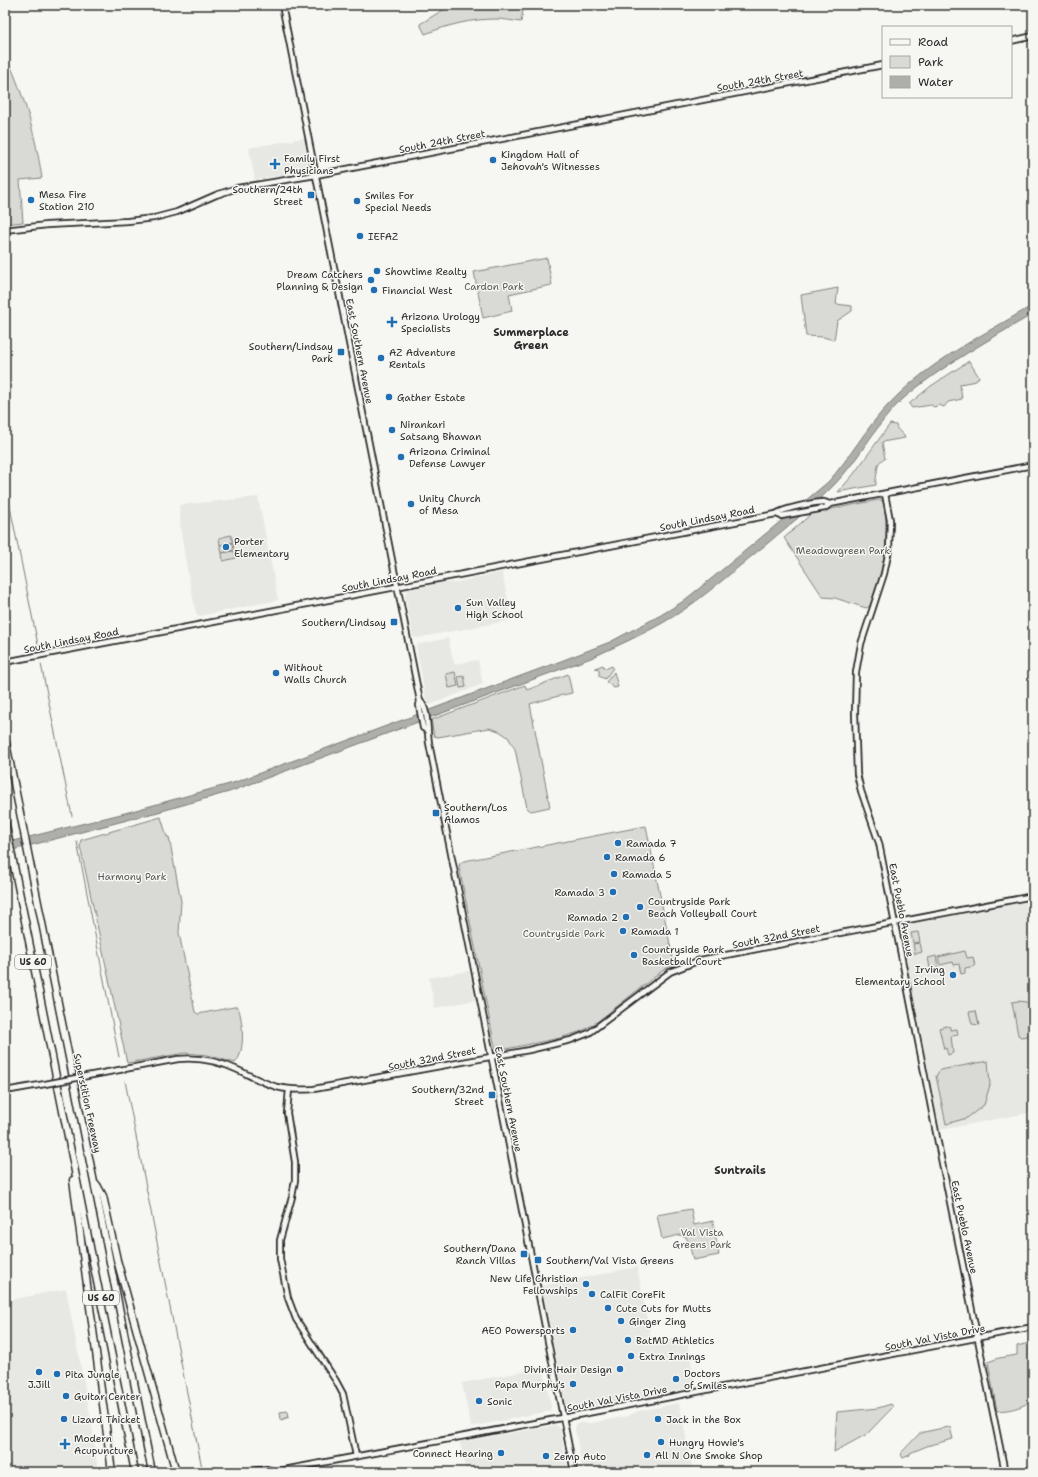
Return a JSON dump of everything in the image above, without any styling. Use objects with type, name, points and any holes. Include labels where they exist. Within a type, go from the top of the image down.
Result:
[{"type":"highway","name":"Superstition Freeway","points":[[5,738],[152,1472]]},
{"type":"highway","name":"US 60","points":[[5,821],[135,1472]]},
{"type":"highway","points":[[66,1124],[112,1472]]},
{"type":"highway","points":[[94,1178],[103,1196],[117,1260],[176,1472]]},
{"type":"main road","name":"East Southern Avenue","points":[[282,5],[420,701],[424,704],[424,720],[428,726],[426,730],[574,1472]]},
{"type":"main road","points":[[1012,41],[1033,36]]},
{"type":"main road","name":"South 24th Street","points":[[5,230],[48,225],[128,221],[154,218],[177,212],[216,195],[237,188],[316,175],[882,65]]},
{"type":"main road","name":"South Lindsay Road","points":[[776,514],[781,516],[825,508],[830,504],[1033,465]]},
{"type":"main road","name":"East Pueblo Avenue","points":[[885,494],[890,520],[889,550],[884,574],[862,638],[858,657],[856,672],[856,761],[860,788],[879,843],[1005,1472]]},
{"type":"main road","name":"South Lindsay Road","points":[[5,662],[776,514],[780,511],[818,503],[824,502],[830,504]]},
{"type":"main road","name":"South 32nd Street","points":[[5,1091],[178,1059],[194,1058],[222,1064],[268,1084],[289,1089],[302,1090],[323,1088],[566,1042],[590,1033],[670,972],[700,960],[1033,896]]},
{"type":"main road","points":[[289,1089],[287,1113],[295,1162],[295,1180],[292,1197],[280,1240],[280,1260],[292,1310],[343,1394],[356,1456]]},
{"type":"main road","name":"South Val Vista Drive","points":[[244,1472],[266,1469],[274,1472],[1033,1327]]},
{"type":"shaded area","points":[[303,138],[309,166],[308,170],[255,180],[249,148]]},
{"type":"shaded area","name":"Porter Elementary","points":[[258,497],[278,600],[199,616],[196,613],[186,564],[179,505]]},
{"type":"shaded area","name":"Sun Valley High School","points":[[502,572],[512,620],[417,638],[413,637],[405,595],[407,590],[443,582],[454,583]]},
{"type":"shaded area","points":[[448,638],[454,664],[478,660],[483,684],[427,706],[416,645]]},
{"type":"shaded area","points":[[1033,900],[1033,1112],[940,1130],[900,928],[903,925]]},
{"type":"shaded area","points":[[469,971],[475,1000],[435,1008],[429,978]]},
{"type":"shaded area","points":[[637,1267],[652,1342],[686,1336],[696,1387],[569,1410],[566,1407],[542,1286]]},
{"type":"shaded area","points":[[66,1289],[91,1420],[98,1472],[5,1472],[5,1301]]},
{"type":"shaded area","points":[[543,1368],[551,1406],[550,1411],[471,1427],[462,1383]]},
{"type":"shaded area","points":[[679,1403],[693,1472],[583,1472],[575,1429],[577,1423],[591,1423],[627,1416],[639,1411]]},
{"type":"shaded area","points":[[556,1425],[560,1428],[568,1472],[466,1472],[460,1442]]},
{"type":"green space","points":[[451,5],[524,5],[521,22],[499,19],[469,21],[451,25],[425,34],[420,24]]},
{"type":"green space","points":[[8,60],[20,89],[29,118],[37,148],[42,178],[20,180],[23,222],[5,224],[5,62]]},
{"type":"green space","name":"Cardon Park","points":[[547,258],[552,285],[509,294],[512,311],[483,318],[474,272]]},
{"type":"green space","points":[[838,288],[836,304],[852,306],[852,311],[837,321],[834,340],[823,337],[806,336],[801,295]]},
{"type":"green space","points":[[969,361],[979,377],[976,381],[960,384],[962,399],[948,402],[944,407],[939,405],[934,407],[931,405],[912,408],[909,404],[931,386]]},
{"type":"green space","points":[[890,424],[896,425],[905,438],[882,442],[885,459],[878,465],[876,485],[838,492],[853,475]]},
{"type":"green space","name":"Meadowgreen Park","points":[[882,500],[884,504],[886,518],[886,544],[879,581],[870,606],[866,608],[835,598],[823,597],[784,538],[811,513]]},
{"type":"green space","points":[[231,535],[233,542],[220,545],[219,538]]},
{"type":"green space","points":[[233,543],[234,550],[222,553],[220,545]]},
{"type":"green space","points":[[234,551],[236,558],[223,561],[222,553]]},
{"type":"green space","points":[[603,665],[605,669],[612,666],[613,668],[605,679],[599,676],[599,669],[595,668]]},
{"type":"green space","points":[[455,672],[458,686],[449,688],[446,674]]},
{"type":"green space","points":[[614,672],[618,687],[614,688],[606,682]]},
{"type":"green space","points":[[568,674],[572,693],[530,704],[550,807],[531,811],[527,808],[515,749],[508,737],[499,731],[489,728],[438,737],[434,736],[431,720],[525,685],[527,690]]},
{"type":"green space","points":[[464,676],[466,687],[460,688],[458,677]]},
{"type":"green space","name":"Harmony Park","points":[[161,817],[167,837],[169,837],[181,901],[179,933],[195,1012],[198,1014],[238,1007],[242,1028],[242,1044],[241,1051],[235,1063],[207,1055],[185,1053],[127,1063],[80,846],[81,840]]},
{"type":"green space","name":"Countryside Park","points":[[646,826],[674,964],[662,971],[597,1022],[582,1031],[560,1038],[501,1050],[496,1049],[459,867],[460,863]]},
{"type":"green space","points":[[918,932],[920,942],[913,943],[911,933]]},
{"type":"green space","points":[[920,943],[922,952],[915,954],[913,944]]},
{"type":"green space","points":[[965,951],[967,958],[973,957],[975,966],[965,968],[965,973],[961,974],[959,964],[954,965],[953,962],[940,965],[938,957]]},
{"type":"green space","points":[[936,956],[938,967],[930,968],[928,958]]},
{"type":"green space","points":[[1018,1001],[1033,1003],[1033,1035],[1021,1037],[1018,1035],[1012,1002]]},
{"type":"green space","points":[[976,1011],[979,1025],[972,1024],[969,1012]]},
{"type":"green space","points":[[947,1026],[950,1027],[950,1030],[957,1029],[958,1035],[951,1036],[953,1053],[948,1055],[946,1048],[944,1049],[939,1028]]},
{"type":"green space","points":[[988,1061],[990,1085],[984,1105],[967,1118],[946,1124],[936,1076],[940,1070]]},
{"type":"green space","name":"Val Vista Greens Park","points":[[691,1209],[694,1225],[713,1221],[719,1255],[693,1260],[686,1237],[680,1235],[662,1239],[657,1215]]},
{"type":"green space","points":[[1033,1342],[1033,1400],[1016,1408],[997,1411],[988,1362],[999,1358],[1017,1355],[1017,1346]]},
{"type":"green space","points":[[891,1404],[893,1407],[867,1434],[834,1452],[837,1412],[878,1408]]},
{"type":"green space","points":[[287,1411],[289,1417],[281,1420],[280,1412]]},
{"type":"green space","points":[[950,1427],[953,1439],[927,1446],[910,1453],[910,1455],[903,1458],[900,1454],[919,1434]]},
{"type":"water","points":[[1033,305],[1033,314],[950,364],[904,398],[885,418],[843,475],[802,515],[685,609],[651,629],[591,658],[229,792],[5,852],[5,843],[125,813],[233,783],[610,642],[661,615],[682,602],[711,579],[828,482],[880,414],[920,375],[976,338]]},
{"type":"waterway","points":[[5,482],[38,645]]},
{"type":"waterway","points":[[41,664],[72,816]]},
{"type":"waterway","points":[[77,842],[119,1057]]},
{"type":"waterway","points":[[125,1081],[202,1468]]},
{"type":"place","name":"Kingdom Hall of Jehovah's Witnesses","points":[[493,160]]},
{"type":"place","name":"Family First Physicians","points":[[275,164]]},
{"type":"place","name":"Southern/24th Street","points":[[311,195]]},
{"type":"place","name":"Mesa Fire Station 210","points":[[31,200]]},
{"type":"place","name":"Smiles For Special Needs","points":[[357,201]]},
{"type":"place","name":"IEFAZ","points":[[360,236]]},
{"type":"place","name":"Showtime Realty","points":[[377,271]]},
{"type":"place","name":"Dream Catchers Planning & Design","points":[[371,280]]},
{"type":"place","name":"Financial West","points":[[374,290]]},
{"type":"place","name":"Arizona Urology Specialists","points":[[392,322]]},
{"type":"place","name":"Southern/Lindsay Park","points":[[341,352]]},
{"type":"place","name":"AZ Adventure Rentals","points":[[381,358]]},
{"type":"place","name":"Gather Estate","points":[[389,397]]},
{"type":"place","name":"Nirankari Satsang Bhawan","points":[[392,430]]},
{"type":"place","name":"Arizona Criminal Defense Lawyer","points":[[401,457]]},
{"type":"place","name":"Unity Church of Mesa","points":[[411,504]]},
{"type":"place","name":"Porter Elementary","points":[[226,547]]},
{"type":"place","name":"Sun Valley High School","points":[[458,608]]},
{"type":"place","name":"Southern/Lindsay","points":[[394,622]]},
{"type":"place","name":"Without Walls Church","points":[[276,673]]},
{"type":"place","name":"Southern/Los Alamos","points":[[436,813]]},
{"type":"place","name":"Ramada 7","points":[[618,843]]},
{"type":"place","name":"Ramada 6","points":[[607,857]]},
{"type":"place","name":"Ramada 5","points":[[614,874]]},
{"type":"place","name":"Ramada 3","points":[[613,892]]},
{"type":"place","name":"Countryside Park Beach Volleyball Court","points":[[640,907]]},
{"type":"place","name":"Ramada 2","points":[[626,917]]},
{"type":"place","name":"Ramada 1","points":[[623,931]]},
{"type":"place","name":"Countryside Park Basketball Court","points":[[634,955]]},
{"type":"place","name":"Irving Elementary School","points":[[953,975]]},
{"type":"place","name":"Southern/32nd Street","points":[[492,1095]]},
{"type":"place","name":"Southern/Dana Ranch Villas","points":[[524,1254]]},
{"type":"place","name":"Southern/Val Vista Greens","points":[[538,1260]]},
{"type":"place","name":"New Life Christian Fellowships","points":[[586,1284]]},
{"type":"place","name":"CalFit CoreFit","points":[[592,1294]]},
{"type":"place","name":"Cute Cuts for Mutts","points":[[608,1308]]},
{"type":"place","name":"Ginger Zing","points":[[621,1321]]},
{"type":"place","name":"AEO Powersports","points":[[573,1330]]},
{"type":"place","name":"BatMD Athletics","points":[[628,1340]]},
{"type":"place","name":"Extra Innings","points":[[631,1356]]},
{"type":"place","name":"Divine Hair Design","points":[[620,1369]]},
{"type":"place","name":"J.Jill","points":[[39,1372]]},
{"type":"place","name":"Pita Jungle","points":[[57,1374]]},
{"type":"place","name":"Doctors of Smiles","points":[[676,1379]]},
{"type":"place","name":"Papa Murphy's","points":[[573,1384]]},
{"type":"place","name":"Guitar Center","points":[[66,1396]]},
{"type":"place","name":"Sonic","points":[[479,1401]]},
{"type":"place","name":"Lizard Thicket","points":[[64,1419]]},
{"type":"place","name":"Jack in the Box","points":[[658,1419]]},
{"type":"place","name":"Hungry Howie's","points":[[661,1442]]},
{"type":"place","name":"Modern Acupuncture","points":[[65,1444]]},
{"type":"place","name":"Connect Hearing","points":[[501,1453]]},
{"type":"place","name":"All N One Smoke Shop","points":[[647,1455]]},
{"type":"place","name":"Zemp Auto","points":[[546,1456]]},
{"type":"district","name":"Summerplace Green","points":[[531,338]]},
{"type":"district","name":"Suntrails","points":[[740,1170]]}]
